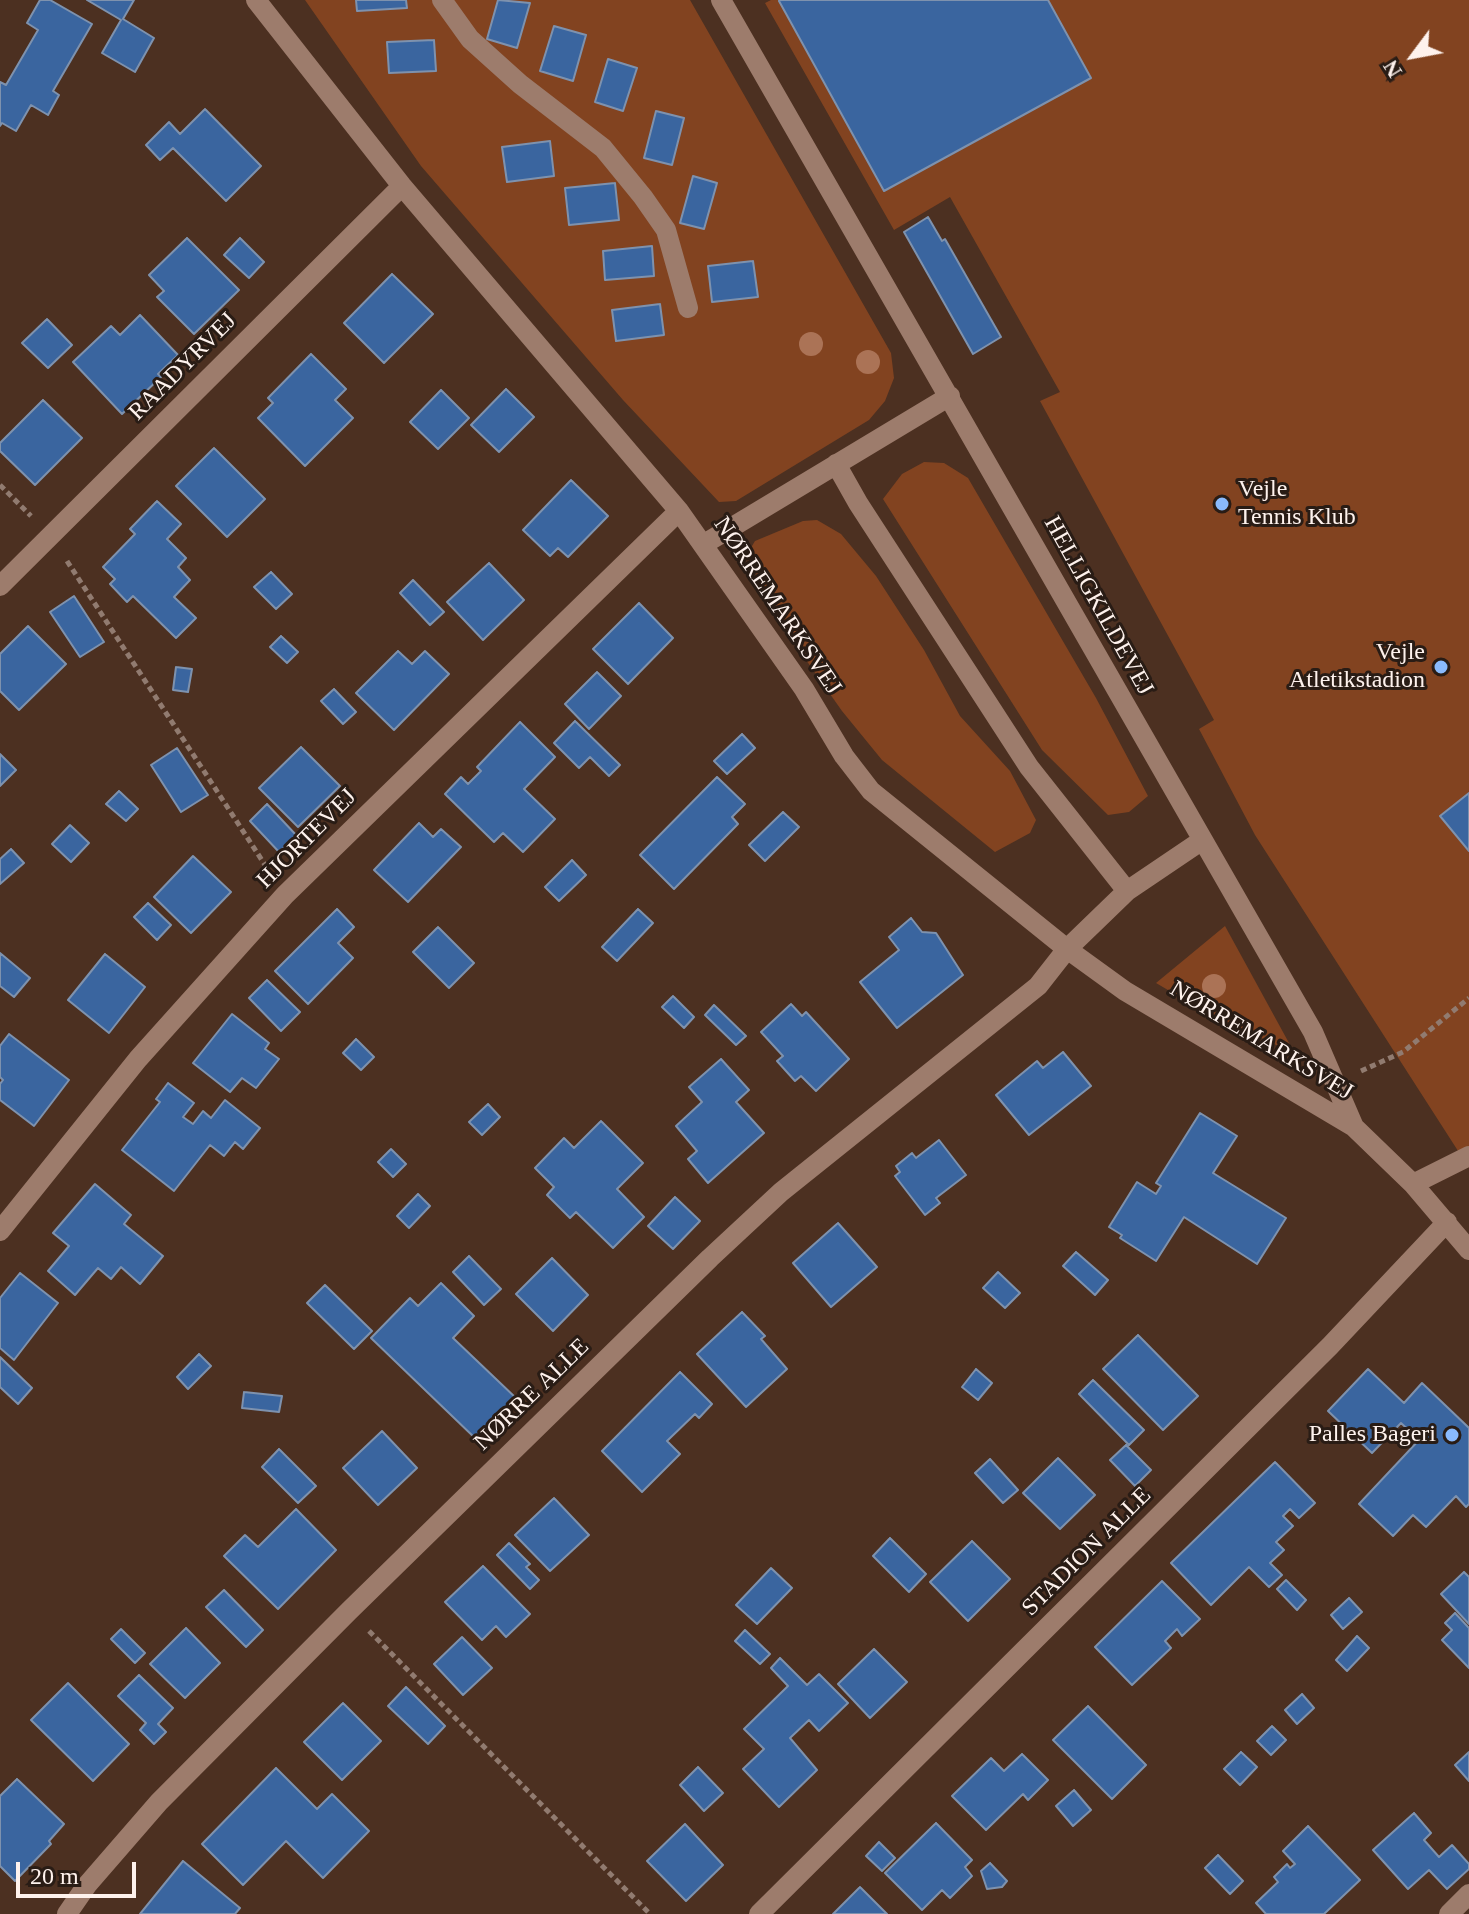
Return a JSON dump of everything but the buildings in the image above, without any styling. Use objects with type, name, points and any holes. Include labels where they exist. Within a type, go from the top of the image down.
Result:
[{"type":"street","name":"NØRREMARKSVEJ","points":[[256,0],[402,186],[679,511],[804,689],[844,756],[871,791],[1067,949],[1125,991],[1354,1127]]},
{"type":"street","points":[[442,0],[470,39],[520,84],[603,148],[643,197],[666,230],[688,308]]},
{"type":"street","name":"HELLIGKILDEVEJ","points":[[721,0],[1313,1032],[1354,1127]]},
{"type":"street","name":"RAADYRVEJ","points":[[0,586],[402,186]]},
{"type":"street","points":[[704,544],[950,396]]},
{"type":"street","points":[[836,464],[866,516],[1029,767],[1127,891]]},
{"type":"street","name":"HJORTEVEJ","points":[[0,1231],[138,1059],[285,895],[679,511]]},
{"type":"street","points":[[1067,949],[1127,891],[1201,841]]},
{"type":"street","name":"NØRRE ALLE","points":[[67,1914],[87,1885],[159,1802],[349,1611],[771,1201],[1038,986],[1067,949]]},
{"type":"street","points":[[1354,1127],[1413,1184],[1469,1250]]},
{"type":"street","points":[[1413,1184],[1469,1156]]},
{"type":"street","name":"STADION ALLE","points":[[759,1914],[1330,1346],[1447,1222]]},
{"type":"street","points":[[1449,1914],[1469,1894]]},
{"type":"path","points":[[0,485],[50,536],[285,895]]},
{"type":"path","points":[[1335,1082],[1403,1052],[1469,998]]},
{"type":"path","points":[[349,1611],[650,1914]]},
{"type":"shaded area","points":[[305,0],[690,0],[891,353],[894,378],[885,401],[869,420],[736,501],[719,502],[623,400],[421,166]]},
{"type":"shaded area","points":[[771,0],[1469,0],[1469,1168],[1255,835],[1199,729],[1214,720],[1040,401],[1060,392],[950,197],[894,230],[765,3]]},
{"type":"shaded area","points":[[924,462],[944,463],[968,478],[1096,698],[1148,796],[1129,812],[1108,815],[1042,750],[883,499],[902,474]]},
{"type":"shaded area","points":[[817,520],[841,534],[876,576],[924,650],[960,716],[1010,771],[1036,820],[1030,833],[995,852],[882,760],[842,711],[799,650],[746,556],[755,541],[803,521]]},
{"type":"shaded area","points":[[1225,926],[1295,1054],[1197,1007],[1156,983]]},
{"type":"place","name":"Vejle Tennis Klub","points":[[1222,504]]},
{"type":"place","name":"Vejle Atletikstadion","points":[[1441,667]]},
{"type":"place","name":"Palles Bageri","points":[[1452,1435]]}]
